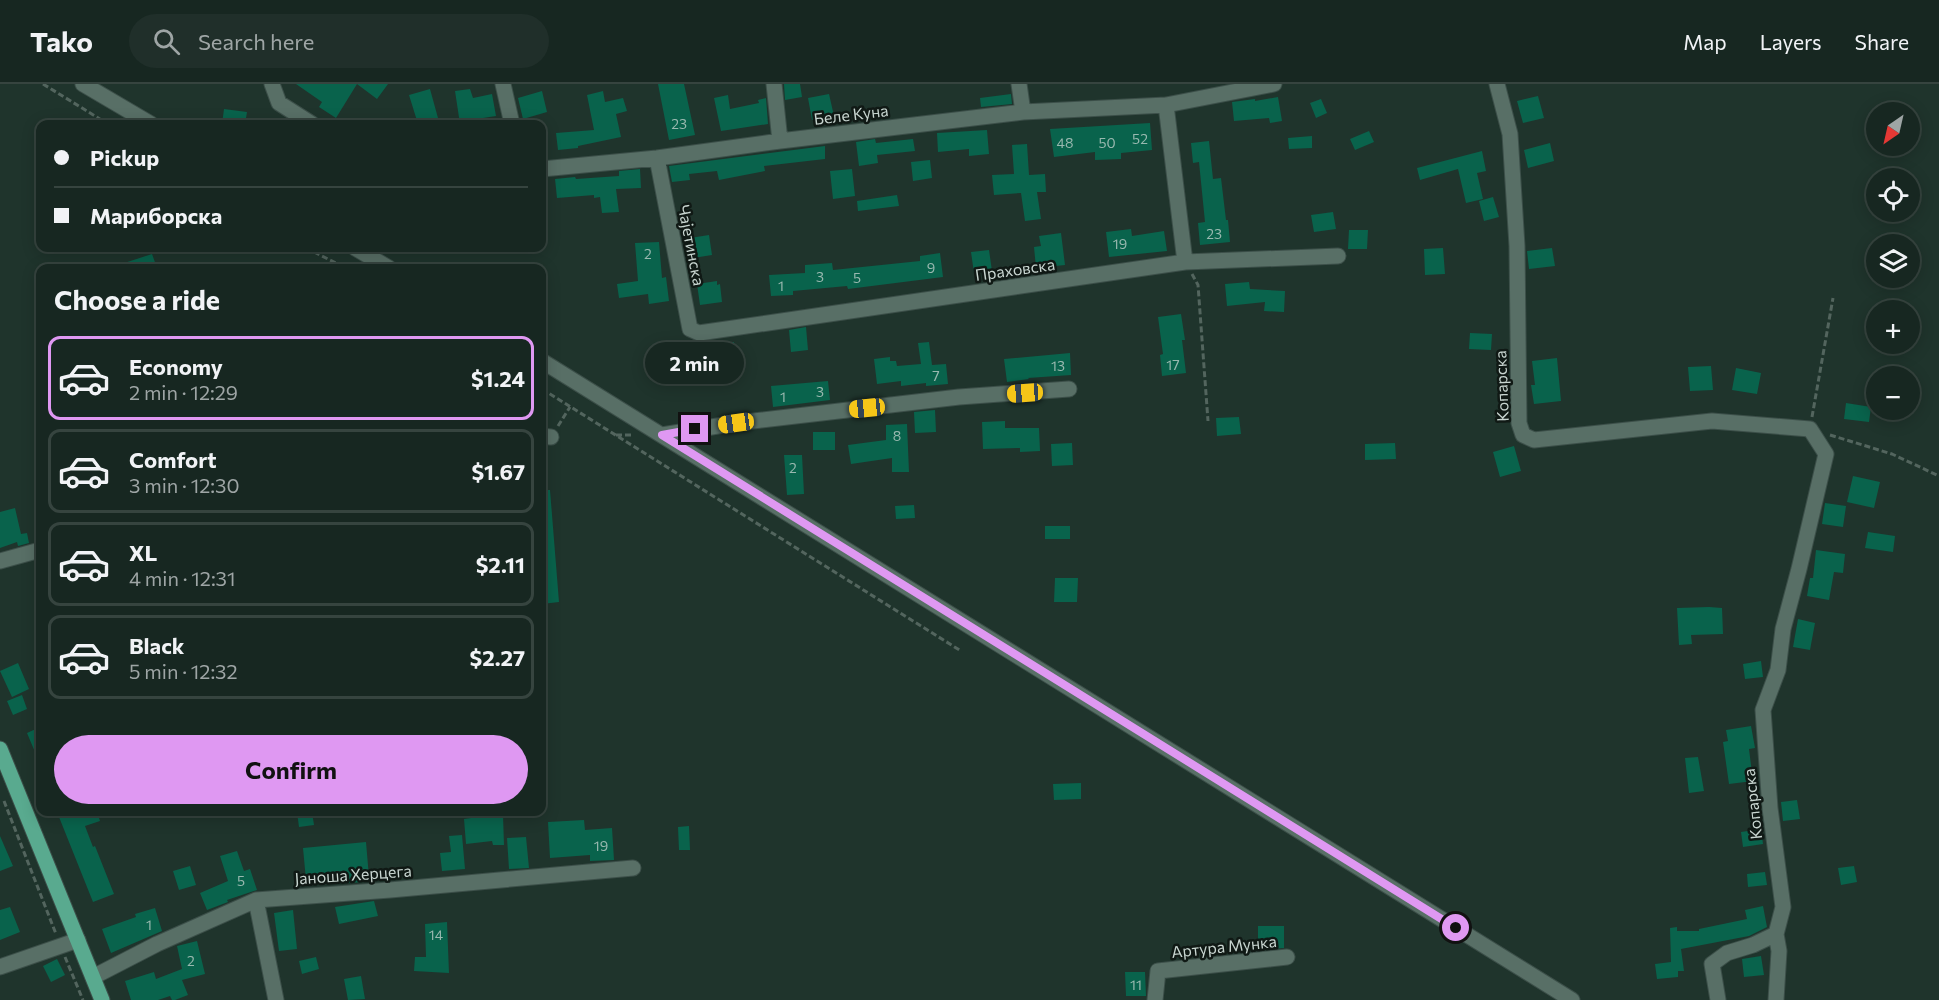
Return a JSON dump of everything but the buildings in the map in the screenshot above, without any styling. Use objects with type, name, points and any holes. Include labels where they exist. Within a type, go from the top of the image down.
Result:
[{"type":"main road","points":[[0,749],[102,1000]]},
{"type":"street","points":[[82,84],[144,120]]},
{"type":"street","points":[[272,84],[279,103],[306,120]]},
{"type":"street","points":[[503,84],[511,120]]},
{"type":"street","points":[[774,84],[780,141]]},
{"type":"street","points":[[1019,84],[1023,112]]},
{"type":"street","name":"Беле Куна","points":[[546,169],[657,158],[1023,112],[1166,105],[1274,84]]},
{"type":"street","name":"Копарска","points":[[1497,84],[1510,134],[1517,246],[1519,423],[1523,435],[1534,440],[1712,421],[1810,429],[1826,454],[1783,629],[1778,670],[1763,710],[1770,808],[1783,907],[1776,934],[1779,951],[1776,1000]]},
{"type":"street","points":[[1166,105],[1185,262]]},
{"type":"street","name":"Чајетинска","points":[[657,158],[690,328],[699,333]]},
{"type":"street","points":[[362,252],[382,264]]},
{"type":"street","name":"Праховска","points":[[699,333],[1185,262],[1338,256]]},
{"type":"street","points":[[546,363],[1572,1000]]},
{"type":"street","points":[[662,435],[736,423],[959,397],[1069,389]]},
{"type":"street","points":[[0,561],[36,551]]},
{"type":"street","name":"Јаноша Херцега","points":[[93,977],[256,900],[633,868]]},
{"type":"street","points":[[256,900],[276,1000]]},
{"type":"street","points":[[1718,1000],[1712,964],[1726,952],[1753,945],[1776,934]]},
{"type":"street","points":[[0,967],[78,940]]},
{"type":"street","name":"Артура Мунка","points":[[1155,1000],[1158,971],[1287,957]]},
{"type":"path","points":[[43,84],[102,120]]},
{"type":"path","points":[[314,252],[338,264]]},
{"type":"path","points":[[1185,262],[1198,285],[1208,421]]},
{"type":"path","points":[[1833,298],[1810,429],[1892,454],[1939,476]]},
{"type":"path","points":[[546,392],[961,651]]},
{"type":"path","points":[[546,436],[570,407]]},
{"type":"path","points":[[0,792],[83,1000]]},
{"type":"route","points":[[695,429],[662,435],[1456,928]]}]
